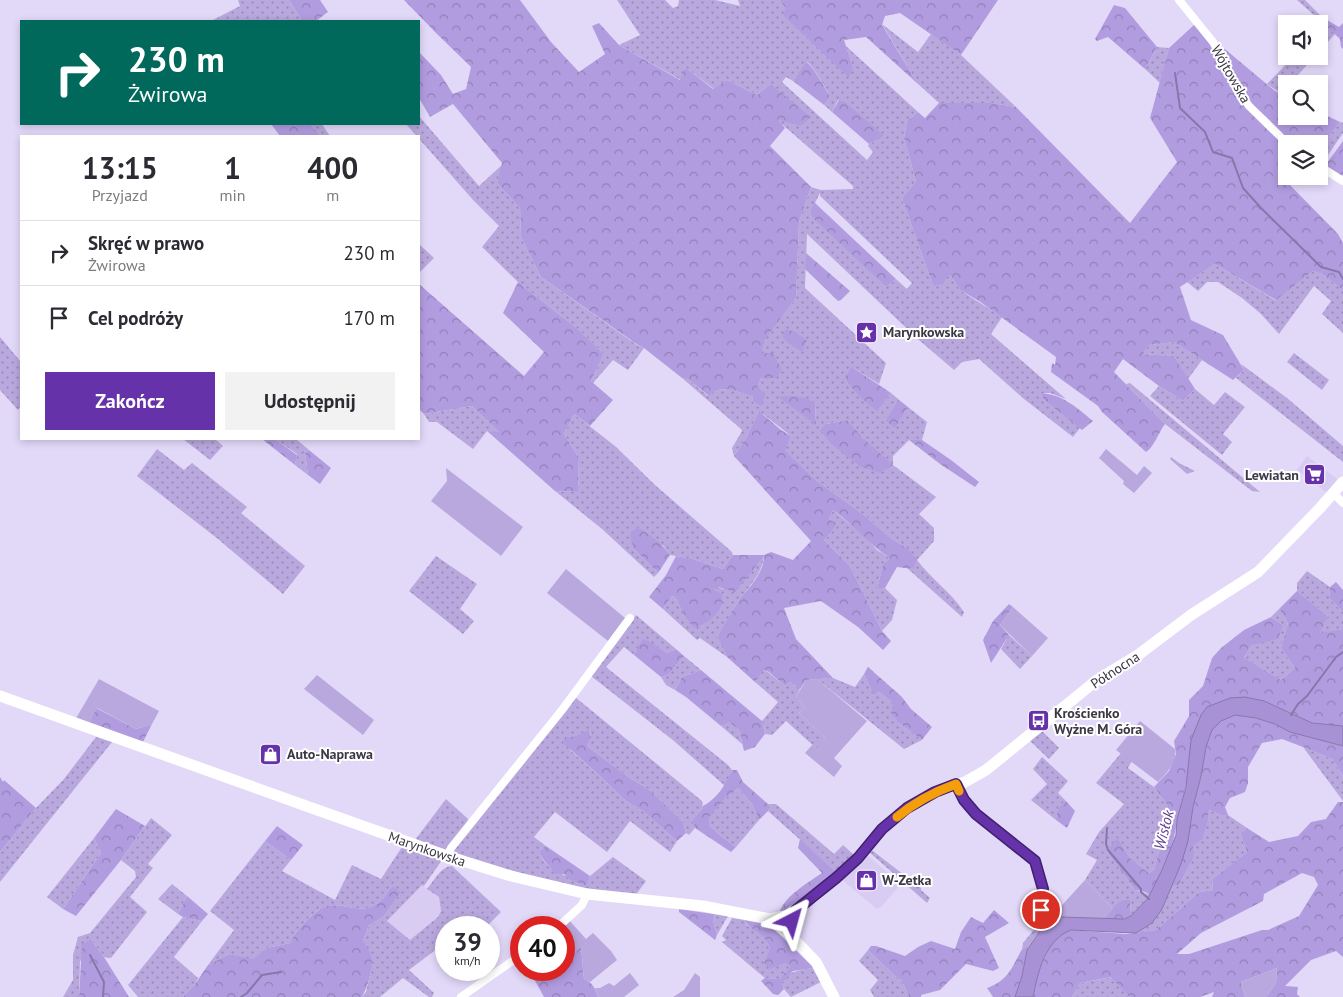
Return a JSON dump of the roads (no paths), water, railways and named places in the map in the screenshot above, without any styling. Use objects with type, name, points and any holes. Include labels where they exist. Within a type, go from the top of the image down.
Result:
[{"type":"street","name":"Wójtowska","points":[[1179,0],[1213,42],[1235,86],[1249,106],[1279,135]]},
{"type":"street","points":[[1328,172],[1343,181]]},
{"type":"street","name":"Północna","points":[[770,919],[781,918],[796,910],[836,878],[858,858],[882,829],[907,808],[935,792],[967,781],[986,770],[1097,680],[1138,655],[1191,615],[1258,572],[1343,482]]},
{"type":"street","points":[[1333,493],[1343,503]]},
{"type":"street","points":[[447,856],[451,848],[562,710],[630,618]]},
{"type":"street","name":"Marynkowska","points":[[0,696],[447,856],[511,876],[587,894],[703,906],[770,919],[791,936],[816,962],[834,997]]},
{"type":"street","points":[[956,784],[964,800],[976,814],[1035,861],[1043,889],[1041,910],[1035,917]]},
{"type":"street","points":[[570,916],[582,905],[587,894]]},
{"type":"street","points":[[791,936],[792,921],[796,910]]},
{"type":"street","points":[[461,997],[510,963]]},
{"type":"waterway","points":[[1175,73],[1180,108],[1205,132],[1213,152],[1232,158],[1243,188],[1261,208],[1321,267],[1339,272],[1343,279]]},
{"type":"waterway","points":[[1291,715],[1336,657],[1343,652]]},
{"type":"waterway","points":[[1107,828],[1106,844],[1108,850],[1141,889],[1141,892],[1149,899]]},
{"type":"waterway","points":[[90,955],[104,982],[103,997]]},
{"type":"waterway","points":[[241,997],[247,993],[262,975],[281,972]]},
{"type":"place","name":"Marynkowska","points":[[867,332]]},
{"type":"place","name":"Lewiatan","points":[[1315,475]]},
{"type":"place","name":"Krościenko Wyżne M. Góra","points":[[1038,721]]},
{"type":"place","name":"Auto-Naprawa","points":[[271,754]]},
{"type":"place","name":"W-Zetka","points":[[866,880]]},
{"type":"water label","name":"Wisłok","points":[[1164,830]]}]
